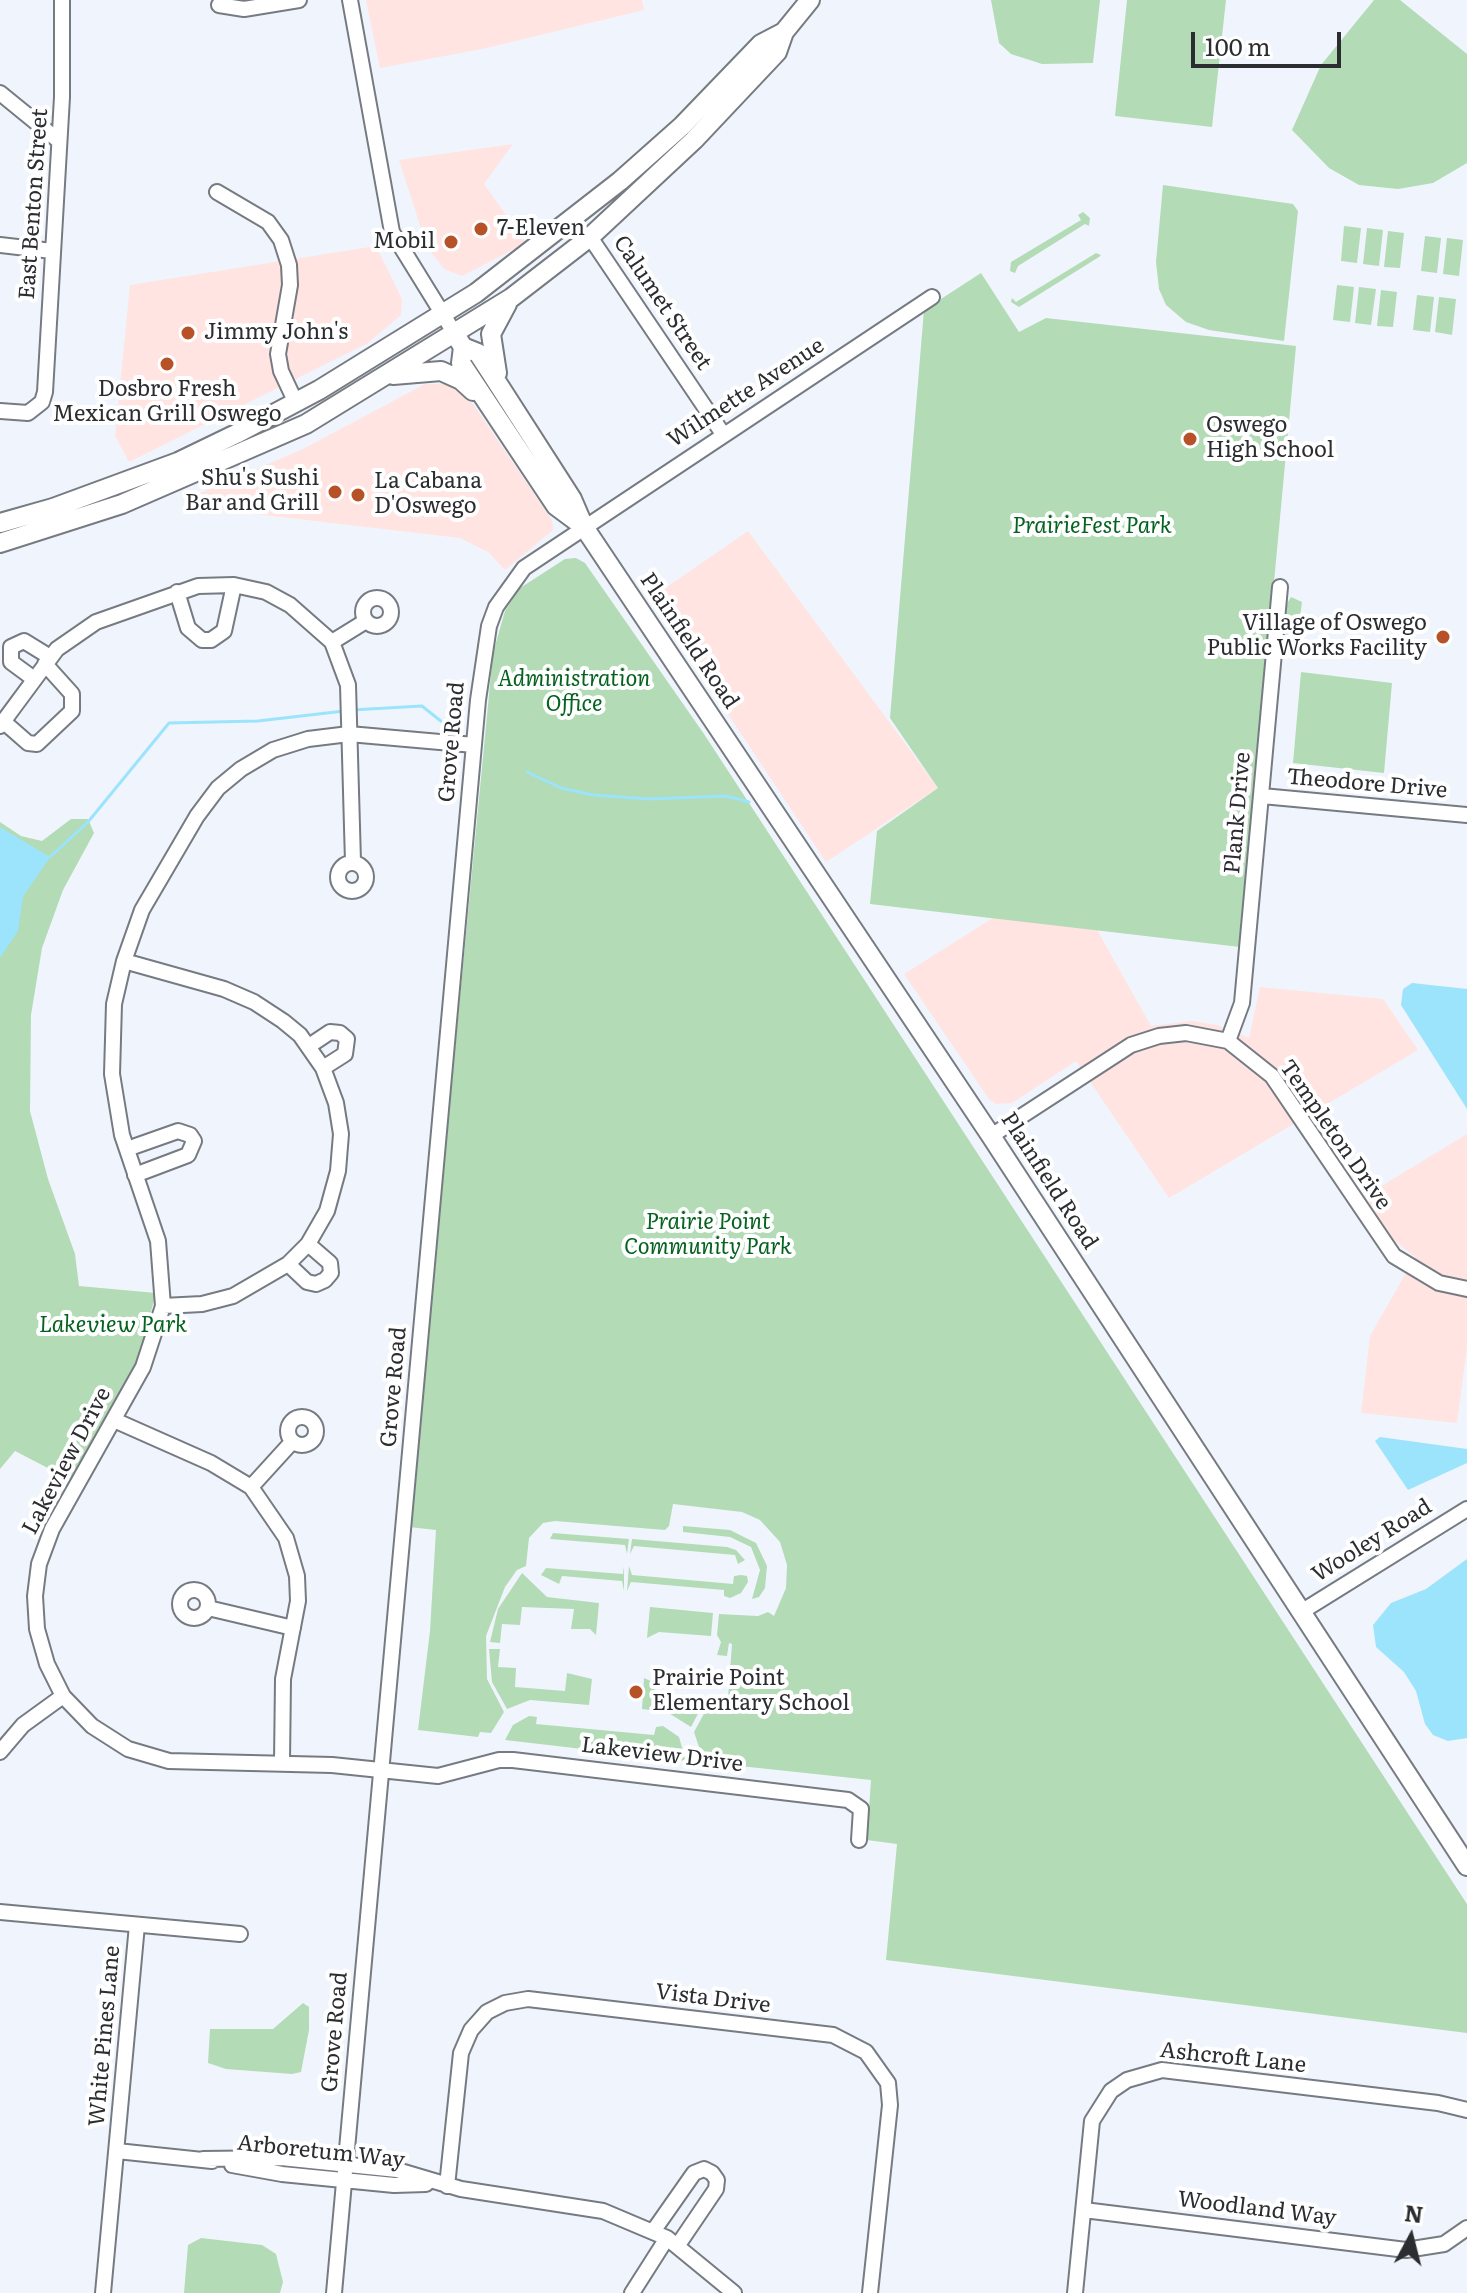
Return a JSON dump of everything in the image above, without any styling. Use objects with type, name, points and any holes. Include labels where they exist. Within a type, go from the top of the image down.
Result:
[{"type":"main road","points":[[0,543],[122,504],[218,464],[306,424],[383,377],[459,340],[590,237],[694,140],[777,52],[784,32],[810,0]]},
{"type":"main road","points":[[0,523],[53,508],[178,462],[296,403],[476,293],[567,224],[682,126],[761,44],[784,32]]},
{"type":"main road","points":[[503,391],[492,354],[491,334],[511,298]]},
{"type":"main road","name":"Plainfield Road","points":[[459,340],[478,353],[572,499],[584,527],[991,1136],[1467,1866]]},
{"type":"main road","name":"Plainfield Road","points":[[459,340],[461,363],[486,402],[556,506],[584,527]]},
{"type":"main road","points":[[383,377],[441,371],[461,380],[486,402]]},
{"type":"street","name":"East Benton Street","points":[[0,411],[28,413],[36,409],[45,392],[59,141],[62,0]]},
{"type":"street","points":[[219,5],[244,9],[299,0]]},
{"type":"street","points":[[350,0],[392,232],[459,340]]},
{"type":"street","points":[[0,93],[59,141]]},
{"type":"street","points":[[217,192],[268,222],[281,240],[289,265],[290,285],[278,354],[281,371],[296,403]]},
{"type":"street","name":"Calumet Street","points":[[590,237],[723,434]]},
{"type":"street","points":[[0,245],[52,251]]},
{"type":"street","name":"Wilmette Avenue","points":[[584,527],[932,297]]},
{"type":"street","name":"Grove Road","points":[[334,2293],[484,644],[496,607],[524,568],[584,527]]},
{"type":"street","points":[[177,592],[188,628],[202,640],[211,640],[224,631],[234,585]]},
{"type":"street","points":[[34,679],[11,662],[11,647],[24,641],[48,660],[72,694],[72,711],[37,744],[25,741],[2,724],[48,660],[68,639],[96,622],[198,586],[234,585],[266,592],[290,605],[332,642],[348,685],[353,862]]},
{"type":"street","name":"Plank Drive","points":[[1228,1041],[1242,1003],[1280,587]]},
{"type":"street","points":[[332,642],[366,621]]},
{"type":"street","name":"Lakeview Drive","points":[[474,745],[349,734],[308,739],[273,750],[218,788],[197,816],[142,910],[124,961],[114,1004],[112,1074],[127,1149],[158,1241],[164,1275],[163,1306],[143,1367],[52,1529],[39,1564],[35,1596],[38,1633],[47,1664],[63,1696],[92,1726],[128,1749],[169,1761],[282,1762],[438,1776],[499,1760],[513,1760],[848,1800],[861,1809],[859,1840]]},
{"type":"street","name":"Theodore Drive","points":[[1262,796],[1467,815]]},
{"type":"street","points":[[124,961],[224,989],[254,1002],[283,1021],[309,1046],[323,1068],[336,1103],[341,1134],[338,1171],[327,1211],[308,1244],[288,1264],[233,1296],[202,1304],[163,1306]]},
{"type":"street","points":[[309,1046],[330,1032],[340,1033],[347,1039],[345,1054],[323,1068]]},
{"type":"street","name":"Templeton Drive","points":[[991,1136],[1131,1045],[1159,1036],[1186,1033],[1228,1041],[1272,1076],[1394,1256],[1439,1283],[1467,1289]]},
{"type":"street","points":[[127,1149],[178,1131],[190,1135],[194,1141],[188,1155],[135,1175]]},
{"type":"street","points":[[288,1264],[307,1282],[316,1284],[325,1280],[331,1273],[330,1263],[308,1244]]},
{"type":"street","points":[[114,1420],[211,1463],[251,1487],[278,1522],[294,1559],[298,1601],[283,1679],[282,1762]]},
{"type":"street","points":[[251,1487],[292,1442]]},
{"type":"street","name":"Wooley Road","points":[[1301,1612],[1467,1509]]},
{"type":"street","points":[[208,1608],[293,1628]]},
{"type":"street","points":[[0,1752],[23,1725],[63,1696]]},
{"type":"street","points":[[0,1912],[240,1934]]},
{"type":"street","name":"White Pines Lane","points":[[103,2293],[137,1925]]},
{"type":"street","name":"Vista Drive","points":[[441,2185],[461,2053],[471,2030],[487,2012],[505,2003],[528,1999],[833,2035],[866,2052],[888,2083],[890,2105],[870,2293]]},
{"type":"street","name":"Ashcroft Lane","points":[[1075,2293],[1092,2121],[1111,2091],[1142,2073],[1162,2070],[1438,2103],[1467,2110]]},
{"type":"street","name":"Arboretum Way","points":[[117,2151],[203,2159],[282,2174],[394,2185],[441,2185],[603,2211],[666,2238],[734,2293]]},
{"type":"street","name":"Arboretum Way","points":[[203,2159],[281,2158],[346,2164],[397,2170],[441,2185]]},
{"type":"street","name":"Woodland Way","points":[[1084,2210],[1406,2250],[1444,2244],[1467,2228]]},
{"type":"street","points":[[632,2293],[666,2238]]},
{"type":"shaded area","points":[[366,0],[642,0],[644,10],[482,49],[380,68]]},
{"type":"shaded area","points":[[513,144],[484,184],[526,243],[462,276],[444,269],[427,247],[399,160]]},
{"type":"shaded area","points":[[376,246],[402,299],[401,315],[368,343],[129,462],[115,436],[130,285]]},
{"type":"shaded area","points":[[425,384],[449,384],[473,404],[552,520],[553,530],[505,570],[488,552],[460,538],[196,507],[191,497],[303,449]]},
{"type":"shaded area","points":[[748,531],[938,788],[826,862],[651,598]]},
{"type":"shaded area","points":[[996,916],[1096,928],[1151,1026],[1192,1021],[1217,1025],[1249,1038],[1260,987],[1383,999],[1418,1050],[1169,1198],[1076,1061],[1012,1103],[996,1104],[989,1099],[904,974]]},
{"type":"shaded area","points":[[1467,1134],[1467,1347],[1457,1423],[1361,1413],[1370,1336],[1415,1257],[1391,1238],[1365,1196]]},
{"type":"green space","points":[[991,0],[1100,0],[1093,63],[1042,64],[1011,54],[999,43]]},
{"type":"green space","points":[[1127,0],[1226,0],[1212,127],[1115,116]]},
{"type":"green space","points":[[1374,0],[1400,0],[1467,54],[1467,163],[1433,183],[1398,189],[1359,185],[1329,168],[1292,130],[1321,65]]},
{"type":"green space","points":[[1163,185],[1293,204],[1298,211],[1284,341],[1209,330],[1186,322],[1166,305],[1159,289],[1156,262]]},
{"type":"green space","points":[[1083,212],[1090,218],[1089,226],[1085,224],[1018,266],[1015,273],[1010,271],[1011,262],[1081,220],[1078,215]]},
{"type":"green space","points":[[1344,226],[1361,228],[1357,263],[1341,261]]},
{"type":"green space","points":[[1367,228],[1383,230],[1379,266],[1363,264]]},
{"type":"green space","points":[[1388,231],[1404,233],[1400,268],[1384,267]]},
{"type":"green space","points":[[1425,236],[1441,238],[1437,273],[1421,271]]},
{"type":"green space","points":[[1447,238],[1463,240],[1459,276],[1443,274]]},
{"type":"green space","points":[[1096,253],[1101,255],[1019,307],[1011,302],[1012,298],[1016,302]]},
{"type":"green space","name":"PrairieFest Park","points":[[981,273],[1019,332],[1046,318],[1296,346],[1240,947],[870,904],[877,831],[938,788],[890,718],[924,310]]},
{"type":"green space","points":[[1337,285],[1354,287],[1350,322],[1333,320]]},
{"type":"green space","points":[[1359,287],[1376,289],[1371,325],[1355,323]]},
{"type":"green space","points":[[1381,290],[1397,292],[1393,327],[1377,326]]},
{"type":"green space","points":[[1417,295],[1434,297],[1430,332],[1413,330]]},
{"type":"green space","points":[[1439,297],[1456,299],[1452,335],[1435,332]]},
{"type":"green space","name":"Prairie Point Community Park","points":[[576,558],[585,563],[704,734],[1467,1904],[1467,2033],[886,1960],[897,1844],[867,1840],[871,1780],[712,1763],[713,1757],[702,1756],[694,1732],[706,1710],[712,1709],[713,1697],[724,1698],[723,1710],[727,1711],[732,1644],[729,1643],[727,1656],[717,1655],[721,1642],[717,1635],[719,1614],[758,1616],[768,1612],[774,1616],[786,1588],[787,1565],[780,1542],[760,1520],[742,1512],[673,1504],[669,1526],[665,1530],[555,1521],[543,1523],[529,1538],[526,1566],[517,1570],[505,1587],[486,1636],[487,1679],[504,1712],[491,1733],[480,1732],[478,1737],[418,1730],[430,1631],[436,1530],[409,1527],[493,653],[505,611],[520,588],[565,559]]},
{"type":"green space","points":[[1291,597],[1302,602],[1298,632],[1284,635],[1285,607]]},
{"type":"green space","points":[[1301,672],[1392,683],[1384,773],[1293,763]]},
{"type":"green space","name":"Lakeview Park","points":[[71,819],[88,819],[94,833],[63,890],[42,948],[31,1015],[30,1111],[48,1179],[75,1254],[79,1286],[156,1293],[139,1357],[71,1480],[15,1451],[0,1469],[0,822],[21,836],[42,841]]},
{"type":"green space","points":[[683,1526],[730,1530],[756,1543],[767,1566],[765,1588],[759,1597],[752,1599],[760,1570],[751,1547],[730,1537],[683,1532]]},
{"type":"green space","points":[[553,1533],[629,1539],[627,1554],[625,1545],[550,1539]]},
{"type":"green space","points":[[632,1539],[727,1547],[736,1550],[745,1560],[738,1564],[735,1555],[634,1546],[630,1554]]},
{"type":"green space","points":[[624,1566],[624,1591],[622,1581],[562,1576],[559,1584],[541,1575],[546,1568],[623,1574]]},
{"type":"green space","points":[[629,1566],[632,1575],[733,1584],[734,1576],[741,1575],[747,1576],[748,1582],[741,1593],[730,1598],[724,1596],[724,1590],[631,1582],[627,1591]]},
{"type":"green space","points":[[522,1573],[547,1597],[599,1603],[596,1635],[590,1629],[571,1629],[574,1609],[522,1607],[520,1625],[502,1624],[500,1643],[490,1642],[498,1609]]},
{"type":"green space","points":[[650,1607],[713,1613],[711,1636],[659,1632],[647,1638]]},
{"type":"green space","points":[[489,1649],[500,1649],[498,1667],[516,1668],[515,1687],[565,1691],[567,1673],[592,1679],[589,1705],[530,1700],[507,1709],[492,1682]]},
{"type":"green space","points":[[644,1678],[655,1683],[654,1693],[660,1693],[657,1711],[642,1709]]},
{"type":"green space","points":[[679,1694],[696,1697],[695,1707],[699,1712],[691,1727],[667,1712],[672,1697]]},
{"type":"green space","points":[[529,1716],[537,1717],[536,1724],[654,1735],[656,1727],[663,1726],[679,1737],[686,1761],[505,1740],[513,1725]]},
{"type":"green space","points":[[303,2003],[309,2007],[309,2030],[301,2072],[226,2069],[208,2063],[210,2029],[273,2029]]},
{"type":"green space","points":[[201,2238],[262,2245],[276,2254],[283,2282],[280,2293],[184,2293],[188,2245]]},
{"type":"water","points":[[0,827],[50,857],[23,897],[18,931],[0,958]]},
{"type":"water","points":[[1412,983],[1467,989],[1467,1109],[1401,1005],[1403,989]]},
{"type":"water","points":[[1380,1437],[1467,1449],[1467,1463],[1408,1490],[1375,1441]]},
{"type":"water","points":[[1467,1559],[1467,1738],[1448,1741],[1433,1735],[1425,1724],[1416,1691],[1404,1672],[1376,1647],[1373,1625],[1391,1603],[1426,1589]]},
{"type":"waterway","points":[[352,710],[422,706],[442,722]]},
{"type":"waterway","points":[[50,857],[88,822],[169,723],[258,721],[344,711]]},
{"type":"waterway","points":[[527,772],[561,788],[593,795],[648,799],[726,796],[749,802]]},
{"type":"place","name":"7-Eleven","points":[[481,229]]},
{"type":"place","name":"Mobil","points":[[451,242]]},
{"type":"place","name":"Jimmy John's","points":[[188,333]]},
{"type":"place","name":"Dosbro Fresh Mexican Grill Oswego","points":[[167,364]]},
{"type":"place","name":"Oswego High School","points":[[1190,439]]},
{"type":"place","name":"Shu's Sushi Bar and Grill","points":[[335,492]]},
{"type":"place","name":"La Cabana D'Oswego","points":[[358,495]]},
{"type":"place","name":"Village of Oswego Public Works Facility","points":[[1443,637]]},
{"type":"place","name":"Prairie Point Elementary School","points":[[636,1692]]},
{"type":"park label","name":"Administration Office","points":[[574,692]]}]
